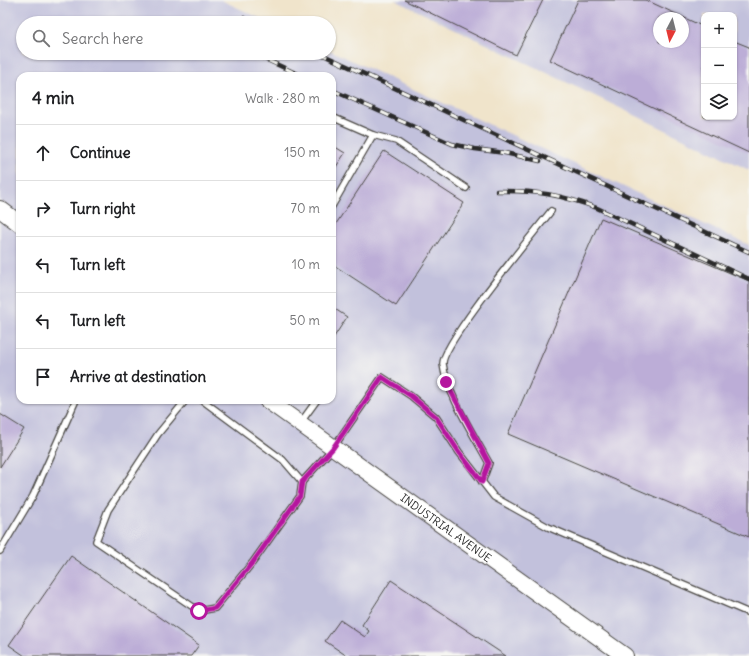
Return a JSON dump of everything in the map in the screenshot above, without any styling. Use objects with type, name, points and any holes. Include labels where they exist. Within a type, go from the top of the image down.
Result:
[{"type":"street","points":[[0,210],[16,221]]},
{"type":"street","name":"INDUSTRIAL AVENUE","points":[[273,404],[625,656]]},
{"type":"lane","points":[[336,120],[373,135],[396,141],[466,188]]},
{"type":"lane","points":[[336,199],[373,135]]},
{"type":"lane","points":[[482,482],[489,463],[446,382],[443,362],[448,347],[498,278],[551,211]]},
{"type":"lane","points":[[183,404],[158,434],[108,510],[96,541],[199,611],[215,608],[253,562],[283,522],[300,496],[302,482],[333,448],[382,377],[411,396],[436,417],[459,452],[494,497],[548,527],[749,614]]},
{"type":"lane","points":[[0,551],[33,496],[74,404]]},
{"type":"lane","points":[[207,404],[283,460],[302,482]]},
{"type":"lane","points":[[299,423],[314,404]]},
{"type":"shaded area","points":[[0,0],[221,0],[255,16],[16,16],[16,60],[336,60],[336,53],[749,245],[749,656],[0,656]]},
{"type":"shaded area","points":[[395,0],[749,0],[749,170]]},
{"type":"building","points":[[404,0],[543,0],[516,55]]},
{"type":"building","points":[[578,0],[646,0],[672,12],[653,12],[653,48],[689,48],[689,20],[701,26],[701,120],[737,120],[737,42],[749,47],[749,153],[550,60]]},
{"type":"building","points":[[336,147],[345,153],[336,167]]},
{"type":"building","points":[[384,151],[464,203],[396,306],[336,267],[336,224]]},
{"type":"building","points":[[601,218],[749,281],[749,537],[508,434]]},
{"type":"building","points":[[336,310],[347,317],[336,334]]},
{"type":"building","points":[[0,414],[24,429],[0,467]]},
{"type":"building","points":[[71,556],[199,645],[191,656],[25,656],[9,645]]},
{"type":"building","points":[[391,580],[506,656],[347,656],[325,641],[340,620],[365,637],[369,631],[362,625]]},
{"type":"railway","points":[[267,60],[293,72]]},
{"type":"railway","points":[[334,60],[749,252]]},
{"type":"railway","points":[[336,92],[452,144],[505,153],[540,161]]},
{"type":"railway","points":[[497,191],[524,191],[548,194],[584,203],[749,279]]},
{"type":"route","points":[[199,611],[215,608],[253,562],[283,522],[300,496],[302,482],[333,448],[382,377],[411,396],[436,417],[459,452],[482,482],[489,463],[446,382]]}]
